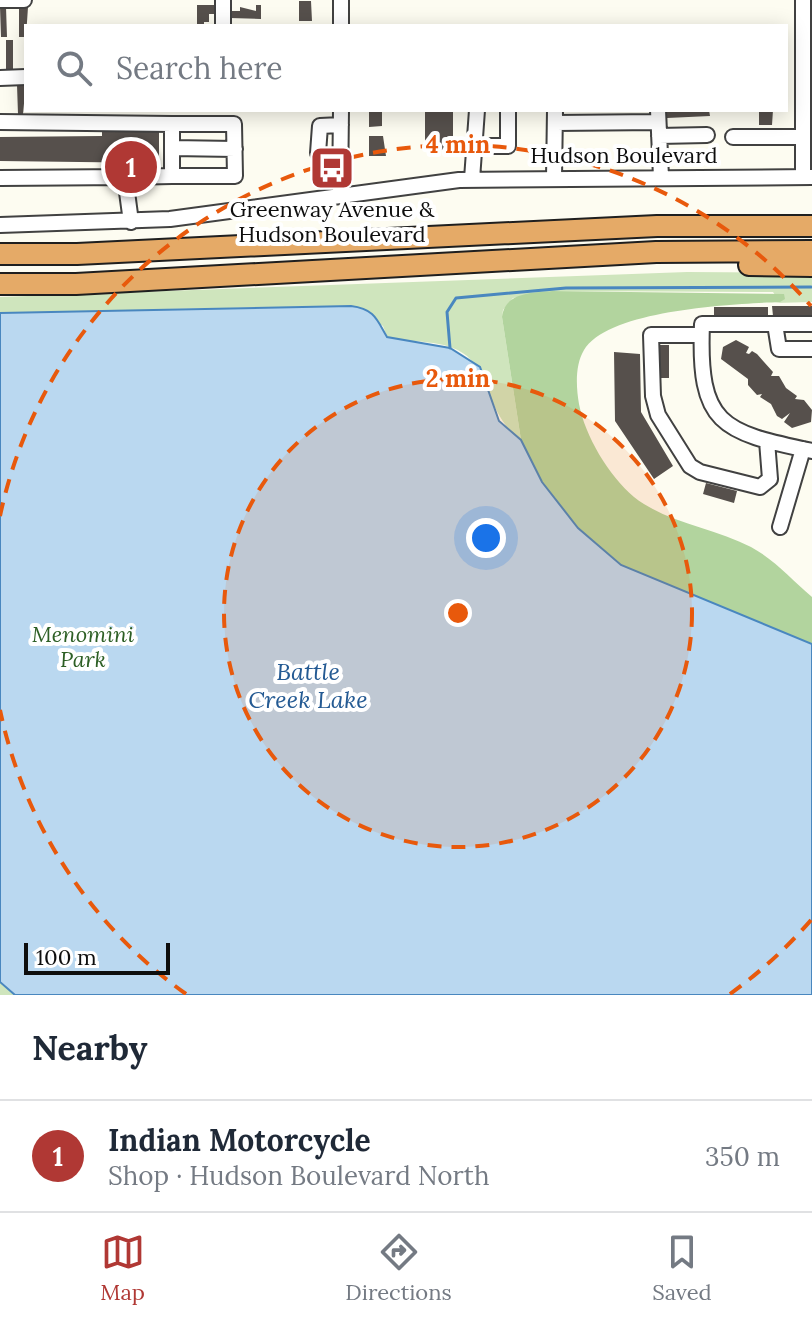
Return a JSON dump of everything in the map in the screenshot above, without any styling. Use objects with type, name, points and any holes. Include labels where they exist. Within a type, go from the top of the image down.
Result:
[{"type":"highway","points":[[0,254],[93,253],[657,226],[812,226]]},
{"type":"highway","points":[[0,284],[76,284],[656,252],[812,251]]},
{"type":"highway","points":[[529,260],[812,266]]},
{"type":"street","points":[[0,0],[24,0]]},
{"type":"street","points":[[223,0],[223,24]]},
{"type":"street","points":[[341,0],[341,24]]},
{"type":"street","points":[[803,0],[803,137],[808,177]]},
{"type":"street","points":[[788,44],[803,44]]},
{"type":"street","points":[[0,78],[24,77]]},
{"type":"street","points":[[472,179],[477,146],[477,112]]},
{"type":"street","points":[[477,146],[508,146],[508,112]]},
{"type":"street","points":[[318,153],[320,126],[341,117],[340,195]]},
{"type":"street","points":[[554,178],[555,117],[658,123],[707,135]]},
{"type":"street","points":[[0,122],[234,124],[235,149],[235,176],[0,178]]},
{"type":"street","points":[[658,123],[661,177]]},
{"type":"street","points":[[172,124],[172,176]]},
{"type":"street","points":[[733,137],[803,137]]},
{"type":"street","points":[[172,148],[235,149]]},
{"type":"street","points":[[125,177],[131,222]]},
{"type":"street","name":"Hudson Boulevard","points":[[0,225],[131,222],[243,211],[340,195],[472,179],[808,177]]},
{"type":"street","points":[[780,527],[807,450],[738,433],[718,414],[703,382],[702,324],[812,324]]},
{"type":"street","points":[[775,324],[779,349],[812,349]]},
{"type":"street","points":[[701,335],[651,335],[653,396],[658,415],[690,466],[700,472],[760,487],[770,479],[767,441]]},
{"type":"green space","name":"Menomini Park","points":[[687,272],[812,273],[812,302],[775,303],[780,302],[773,292],[552,291],[513,298],[503,310],[502,317],[521,440],[502,420],[482,376],[467,356],[449,346],[387,337],[383,326],[351,306],[166,309],[167,995],[0,995],[0,297]]},
{"type":"green space","points":[[552,291],[784,294],[785,299],[780,302],[675,311],[619,325],[598,336],[584,350],[578,369],[577,390],[582,416],[592,442],[607,467],[634,497],[661,513],[760,552],[812,597],[812,644],[621,565],[578,528],[542,482],[521,440],[502,317],[504,309],[514,298]]},
{"type":"water","name":"Battle Creek Lake","points":[[351,306],[370,313],[387,337],[450,348],[480,367],[499,421],[521,440],[542,482],[578,528],[621,565],[812,644],[812,995],[15,995],[0,982],[0,313]]},
{"type":"building","points":[[299,1],[311,1],[312,21],[299,21]]},
{"type":"building","points":[[197,5],[214,5],[214,14],[209,14],[209,22],[197,24]]},
{"type":"building","points":[[256,5],[261,5],[261,19],[230,18],[230,11],[240,11],[240,7],[256,11]]},
{"type":"building","points":[[0,7],[6,7],[7,37],[1,37]]},
{"type":"building","points":[[19,7],[28,7],[24,37],[19,37]]},
{"type":"building","points":[[6,40],[13,40],[13,69],[6,69]]},
{"type":"building","points":[[17,85],[24,85],[23,114],[18,114]]},
{"type":"building","points":[[369,112],[382,112],[382,126],[369,127]]},
{"type":"building","points":[[425,112],[453,112],[453,150],[425,150]]},
{"type":"building","points":[[667,112],[709,112],[710,116],[667,118]]},
{"type":"building","points":[[759,112],[773,112],[772,125],[759,125]]},
{"type":"building","points":[[102,129],[159,129],[159,163],[0,161],[0,137],[102,136]]},
{"type":"building","points":[[369,136],[383,136],[386,156],[369,156]]},
{"type":"building","points":[[772,306],[812,306],[812,316],[773,316]]},
{"type":"building","points":[[714,307],[768,307],[768,316],[714,316]]},
{"type":"building","points":[[736,340],[749,347],[746,353],[752,351],[757,354],[773,372],[771,376],[779,376],[786,388],[797,396],[795,399],[804,400],[812,410],[811,422],[792,428],[784,422],[790,413],[782,419],[777,416],[771,404],[760,397],[762,394],[757,395],[748,385],[748,379],[721,359],[723,347]]},
{"type":"building","points":[[657,345],[669,345],[669,378],[657,378]]},
{"type":"building","points":[[614,352],[640,354],[641,412],[673,466],[654,479],[615,421]]},
{"type":"building","points":[[706,483],[737,491],[734,503],[703,494]]},
{"type":"waterway","points":[[450,348],[447,312],[456,298],[566,288],[811,287]]},
{"type":"place","name":"Indian Motorcycle","points":[[131,167]]},
{"type":"place","name":"Greenway Avenue & Hudson Boulevard","points":[[332,168]]}]
